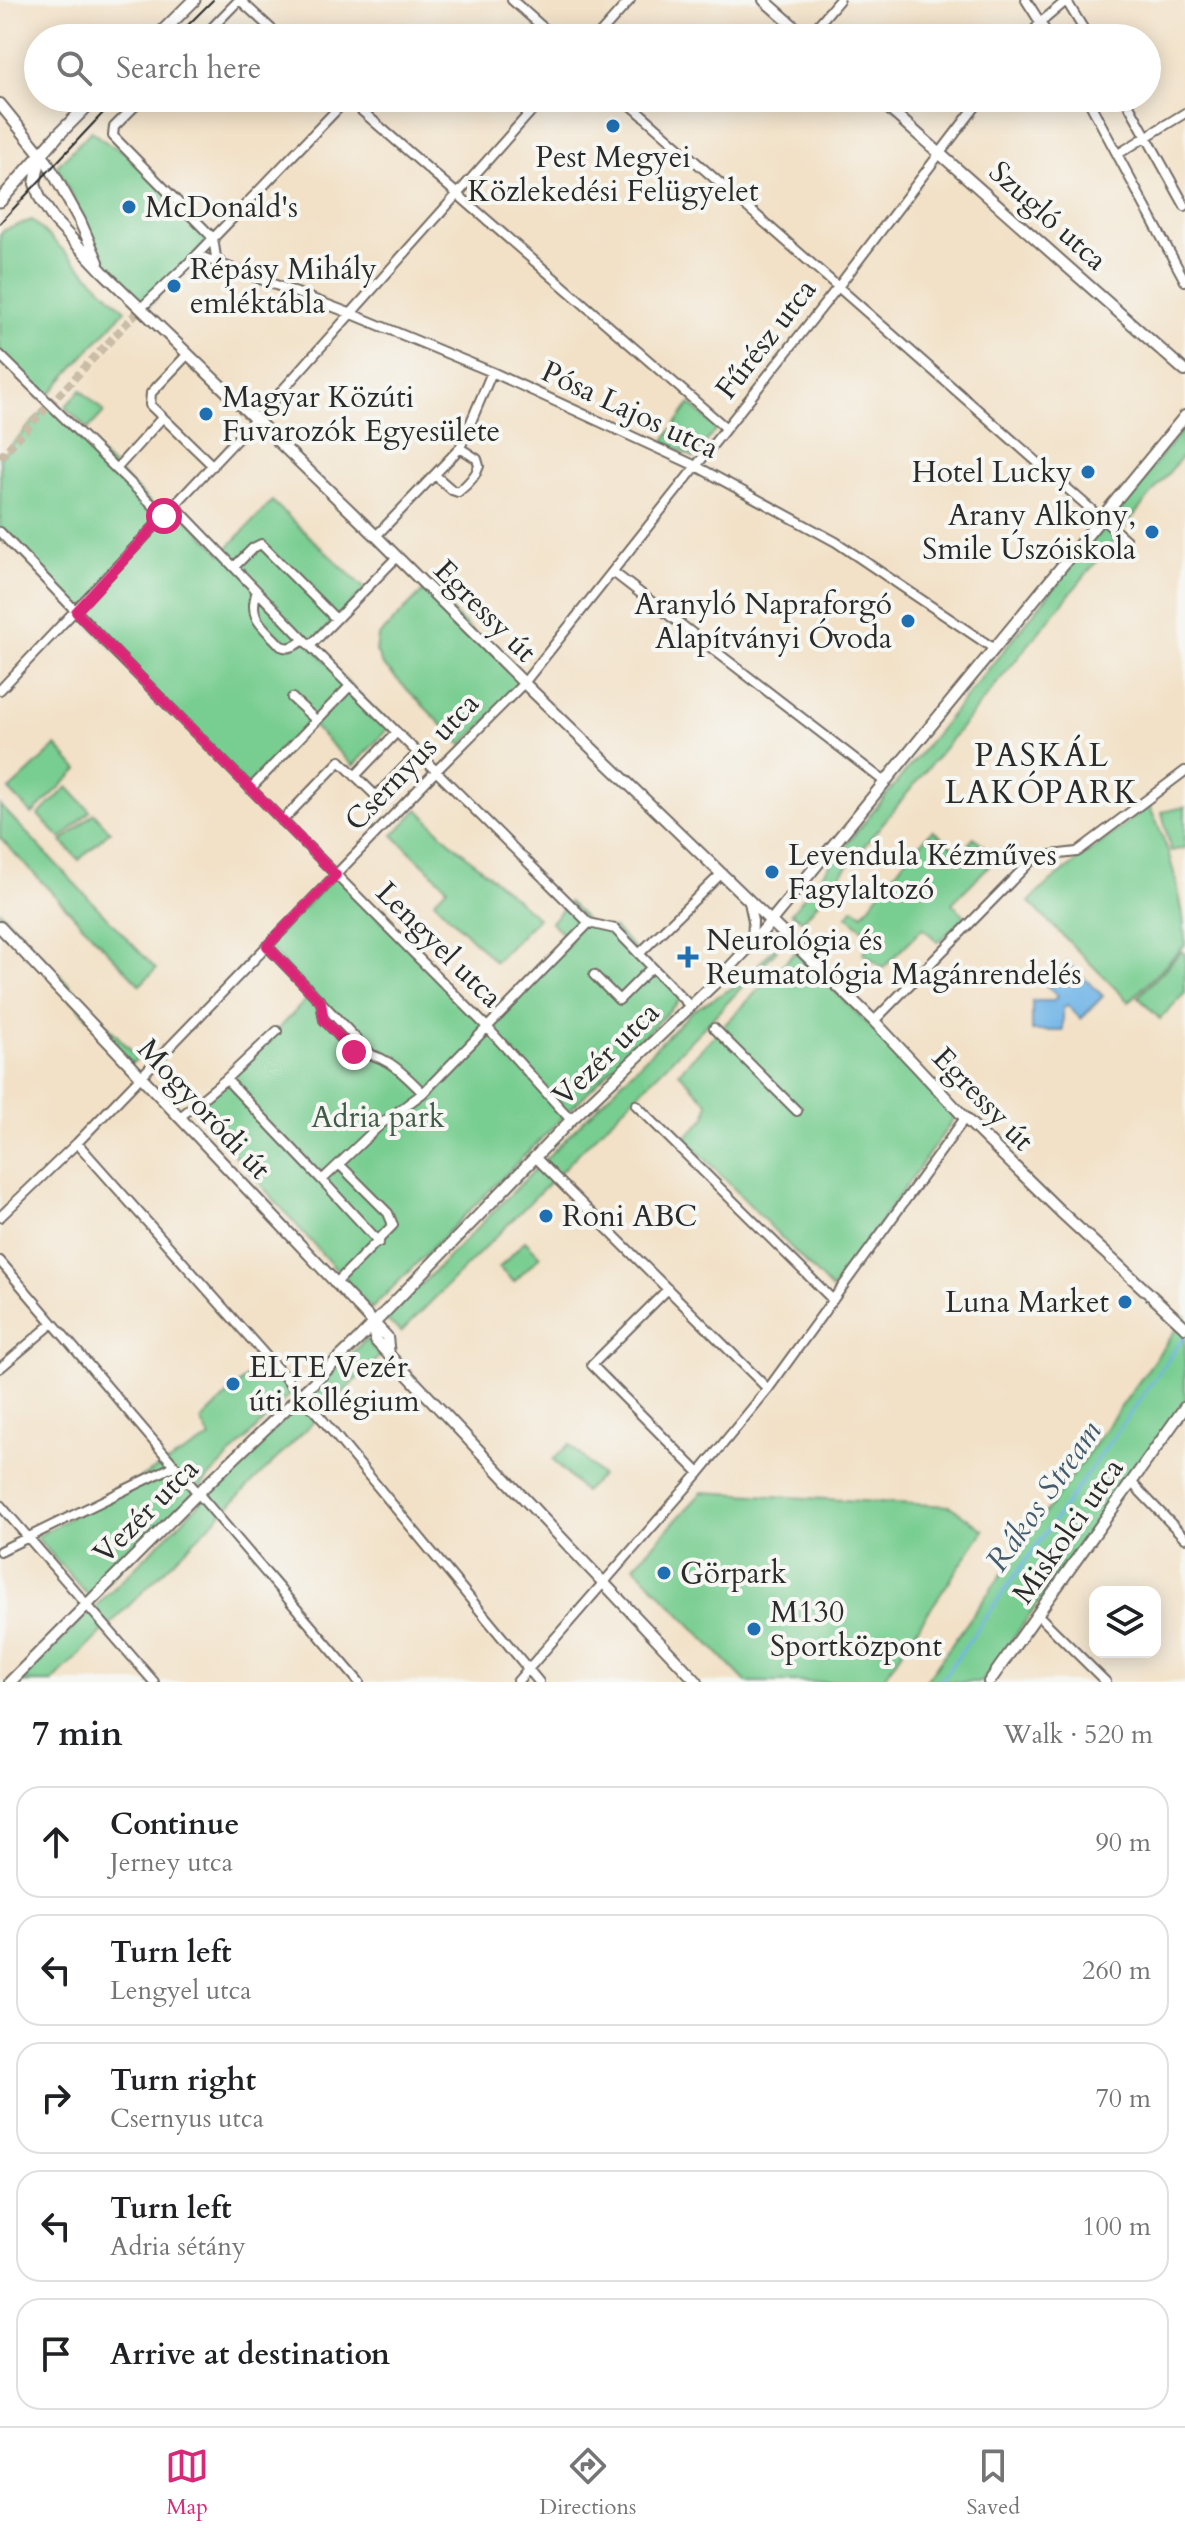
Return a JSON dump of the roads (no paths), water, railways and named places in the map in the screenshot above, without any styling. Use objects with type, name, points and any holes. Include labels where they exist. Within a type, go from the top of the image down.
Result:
[{"type":"main road","points":[[170,24],[194,0]]},
{"type":"main road","points":[[0,201],[82,112]]},
{"type":"street","points":[[216,24],[240,0],[266,24]]},
{"type":"street","points":[[512,0],[539,24]]},
{"type":"street","points":[[609,24],[630,0]]},
{"type":"street","points":[[764,0],[791,24]]},
{"type":"street","points":[[819,24],[839,0]]},
{"type":"street","points":[[1026,0],[1040,23],[1066,0],[1081,24]]},
{"type":"street","name":"Egressy út","points":[[0,104],[42,153],[80,221],[102,271]]},
{"type":"street","points":[[129,112],[114,127],[115,140],[213,238],[216,257],[222,265]]},
{"type":"street","points":[[141,308],[197,255],[334,112]]},
{"type":"street","points":[[363,112],[726,428]]},
{"type":"street","points":[[0,690],[256,420],[531,112]]},
{"type":"street","points":[[639,112],[1126,540]]},
{"type":"street","name":"Szugló utca","points":[[894,112],[1185,371]]},
{"type":"street","name":"Fűrész utca","points":[[524,683],[838,287],[971,112]]},
{"type":"street","points":[[1095,112],[1185,281]]},
{"type":"street","points":[[1133,112],[1185,206]]},
{"type":"street","points":[[1118,154],[1185,113]]},
{"type":"street","name":"Egressy út","points":[[42,153],[35,184],[48,212],[102,271],[874,1021],[965,1118],[1061,1212],[1182,1324]]},
{"type":"street","points":[[67,234],[79,235],[80,221]]},
{"type":"street","name":"Pósa Lajos utca","points":[[197,255],[492,372],[696,466],[836,542],[993,648]]},
{"type":"street","points":[[188,354],[151,393],[150,405],[213,466]]},
{"type":"street","points":[[0,355],[164,516]]},
{"type":"street","points":[[376,536],[460,448],[492,372]]},
{"type":"street","name":"Vezér utca","points":[[10,1682],[198,1493],[358,1340],[571,1120],[752,944],[1185,416]]},
{"type":"street","points":[[116,469],[162,418]]},
{"type":"street","points":[[436,476],[452,490],[458,492],[464,488],[479,466],[477,459],[460,448]]},
{"type":"street","points":[[175,506],[307,643],[589,923],[615,929],[690,1006]]},
{"type":"street","name":"Lengyel utca","points":[[0,532],[487,1027],[571,1120]]},
{"type":"street","points":[[234,567],[261,544],[336,619]]},
{"type":"street","points":[[257,591],[252,605],[253,614],[281,646],[287,648],[307,643],[336,619],[397,557]]},
{"type":"street","points":[[613,572],[885,782]]},
{"type":"street","name":"Csernyus utca","points":[[0,1217],[77,1143],[524,683]]},
{"type":"street","points":[[250,789],[350,686]]},
{"type":"street","points":[[292,698],[316,720]]},
{"type":"street","points":[[355,776],[397,732]]},
{"type":"street","points":[[282,821],[340,761],[376,796],[418,753]]},
{"type":"street","points":[[874,1021],[1032,860],[1077,852],[1185,771]]},
{"type":"street","points":[[639,954],[721,874]]},
{"type":"street","points":[[749,901],[753,921],[752,944]]},
{"type":"street","points":[[322,1180],[381,1124],[423,1093],[589,923]]},
{"type":"street","name":"Mogyoródi út","points":[[0,927],[372,1323],[376,1341],[697,1682]]},
{"type":"street","points":[[267,946],[321,1002],[324,1020],[354,1052],[370,1053],[397,1066],[423,1093]]},
{"type":"street","points":[[594,975],[619,1000],[652,967]]},
{"type":"street","points":[[714,1028],[797,1111]]},
{"type":"street","points":[[179,1118],[277,1031]]},
{"type":"street","points":[[226,1079],[379,1242]]},
{"type":"street","points":[[636,1105],[833,1300]]},
{"type":"street","points":[[517,1682],[768,1389],[965,1118]]},
{"type":"street","points":[[77,1143],[322,1419],[539,1682]]},
{"type":"street","points":[[535,1157],[768,1389]]},
{"type":"street","points":[[335,1284],[392,1229],[393,1220],[340,1165]]},
{"type":"street","points":[[0,1261],[359,1682]]},
{"type":"street","points":[[668,1289],[592,1365],[699,1473]]},
{"type":"street","points":[[0,1368],[53,1323]]},
{"type":"street","name":"Miskolci utca","points":[[989,1682],[1185,1407]]},
{"type":"street","points":[[0,1551],[174,1466]]},
{"type":"street","points":[[1131,1482],[1185,1538]]},
{"type":"street","points":[[0,1505],[154,1682]]},
{"type":"street","points":[[1038,1615],[1106,1682]]},
{"type":"water","points":[[1067,962],[1103,996],[1081,1019],[1067,1005],[1063,1009],[1063,1031],[1032,1031],[1032,1001],[1053,1001],[1057,996],[1046,985]]},
{"type":"waterway","name":"Rákos Stream","points":[[940,1682],[1185,1336]]},
{"type":"tunnel","points":[[0,457],[141,308]]},
{"type":"tram line","points":[[189,24],[213,0]]},
{"type":"tram line","points":[[0,223],[104,112]]},
{"type":"place","name":"Pest Megyei Közlekedési Felügyelet","points":[[613,126]]},
{"type":"place","name":"McDonald's","points":[[129,207]]},
{"type":"place","name":"Répásy Mihály emléktábla","points":[[174,286]]},
{"type":"place","name":"Magyar Közúti Fuvarozók Egyesülete","points":[[206,414]]},
{"type":"place","name":"Hotel Lucky","points":[[1088,472]]},
{"type":"place","name":"Arany Alkony, Smile Úszóiskola","points":[[1152,532]]},
{"type":"place","name":"Aranyló Napraforgó Alapítványi Óvoda","points":[[908,621]]},
{"type":"place","name":"Levendula Kézműves Fagylaltozó","points":[[772,872]]},
{"type":"place","name":"Neurológia és Reumatológia Magánrendelés","points":[[688,957]]},
{"type":"place","name":"Roni ABC","points":[[546,1216]]},
{"type":"place","name":"Luna Market","points":[[1125,1302]]},
{"type":"place","name":"ELTE Vezér úti kollégium","points":[[233,1384]]},
{"type":"place","name":"Görpark","points":[[664,1573]]},
{"type":"place","name":"M130 Sportközpont","points":[[754,1629]]},
{"type":"district","name":"PASKÁL LAKÓPARK","points":[[1042,774]]},
{"type":"park label","name":"Adria park","points":[[378,1117]]}]
